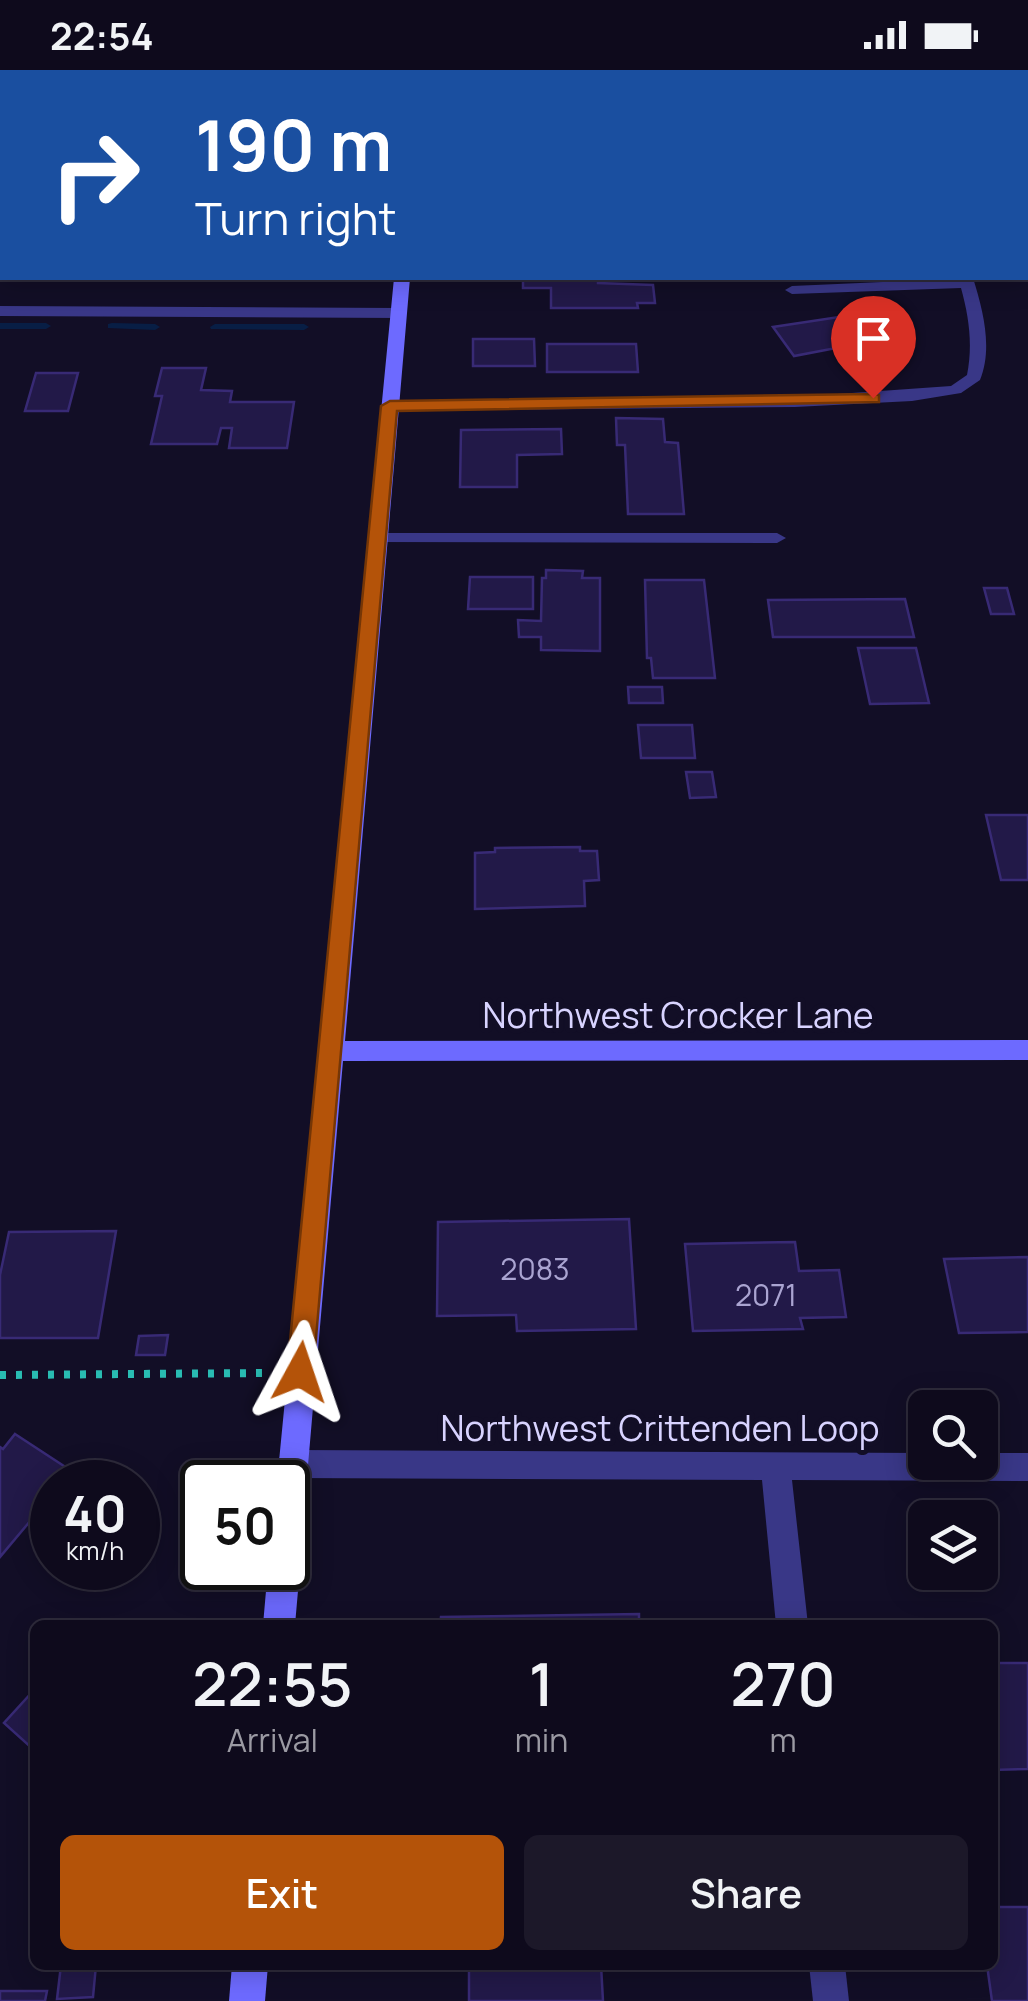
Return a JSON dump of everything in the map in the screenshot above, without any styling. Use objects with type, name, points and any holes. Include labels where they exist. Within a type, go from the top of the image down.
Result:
[{"type":"main road","points":[[292,1460],[402,280]]},
{"type":"main road","name":"Northwest Crocker Lane","points":[[329,1051],[1028,1050]]},
{"type":"main road","points":[[279,1620],[282,1590]]},
{"type":"main road","points":[[248,2001],[250,1970]]},
{"type":"street","points":[[0,311],[398,313]]},
{"type":"street","name":"Northwest Crittenden Loop","points":[[310,1464],[1028,1467]]},
{"type":"street","points":[[776,1467],[791,1620]]},
{"type":"street","points":[[828,1970],[831,2001]]},
{"type":"lane","points":[[390,406],[795,402],[955,390],[974,377],[980,355],[966,280],[792,290]]},
{"type":"lane","points":[[376,538],[777,538]]},
{"type":"path","points":[[0,1375],[300,1372]]},
{"type":"building","points":[[523,280],[653,285],[655,303],[637,303],[638,308],[551,308],[551,288],[523,288]]},
{"type":"building","points":[[852,315],[873,341],[794,356],[773,327]]},
{"type":"building","points":[[473,339],[534,339],[535,366],[473,366]]},
{"type":"building","points":[[547,344],[636,344],[638,372],[547,372]]},
{"type":"building","points":[[162,368],[206,368],[201,390],[232,391],[230,402],[294,402],[287,448],[229,448],[232,428],[221,428],[217,444],[151,444],[162,396],[155,396]]},
{"type":"building","points":[[36,373],[78,373],[68,411],[25,411]]},
{"type":"building","points":[[616,418],[663,419],[665,442],[678,443],[684,514],[628,514],[625,445],[617,445]]},
{"type":"building","points":[[561,429],[562,454],[517,455],[517,487],[460,487],[461,430]]},
{"type":"building","points":[[546,570],[583,571],[582,578],[600,578],[600,651],[541,650],[541,637],[519,637],[518,620],[541,621],[542,578],[546,578]]},
{"type":"building","points":[[470,577],[533,577],[533,609],[468,609]]},
{"type":"building","points":[[645,580],[704,580],[715,678],[653,678],[651,658],[647,658]]},
{"type":"building","points":[[984,588],[1007,588],[1014,614],[991,614]]},
{"type":"building","points":[[905,599],[914,637],[773,637],[768,600]]},
{"type":"building","points":[[858,648],[916,648],[929,703],[870,704]]},
{"type":"building","points":[[628,687],[662,687],[663,703],[629,703]]},
{"type":"building","points":[[638,725],[692,725],[695,758],[641,758]]},
{"type":"building","points":[[686,772],[712,772],[716,797],[690,798]]},
{"type":"building","points":[[986,815],[1028,815],[1028,880],[1001,880]]},
{"type":"building","points":[[580,847],[580,851],[597,851],[599,880],[584,881],[585,906],[475,909],[475,853],[495,852],[495,848]]},
{"type":"building","points":[[629,1219],[636,1329],[517,1331],[516,1315],[437,1316],[438,1222]]},
{"type":"building","points":[[116,1231],[98,1338],[0,1338],[0,1275],[9,1232]]},
{"type":"building","points":[[795,1242],[799,1271],[839,1270],[846,1317],[800,1318],[803,1329],[693,1331],[685,1244]]},
{"type":"building","points":[[1028,1257],[1028,1332],[959,1333],[944,1259]]},
{"type":"building","points":[[168,1335],[165,1355],[136,1355],[139,1336]]},
{"type":"building","points":[[15,1434],[55,1460],[30,1460],[30,1521],[0,1557],[0,1447],[3,1449]]},
{"type":"building","points":[[639,1614],[639,1620],[441,1620]]},
{"type":"building","points":[[998,1663],[1028,1663],[1028,1769],[998,1770]]},
{"type":"building","points":[[30,1694],[30,1746],[4,1723]]},
{"type":"building","points":[[998,1907],[1028,1907],[1028,2001],[992,2001],[988,1970],[998,1970]]},
{"type":"building","points":[[60,1970],[96,1970],[93,1997],[57,1999]]},
{"type":"building","points":[[469,1970],[601,1970],[603,2001],[469,2001]]},
{"type":"building","points":[[0,1991],[47,1991],[45,2001],[0,2001]]},
{"type":"waterway","points":[[0,326],[46,326]]},
{"type":"waterway","points":[[112,326],[155,327]]},
{"type":"waterway","points":[[215,327],[304,327]]},
{"type":"route","points":[[300,1372],[390,406],[695,404],[873,398]]}]
